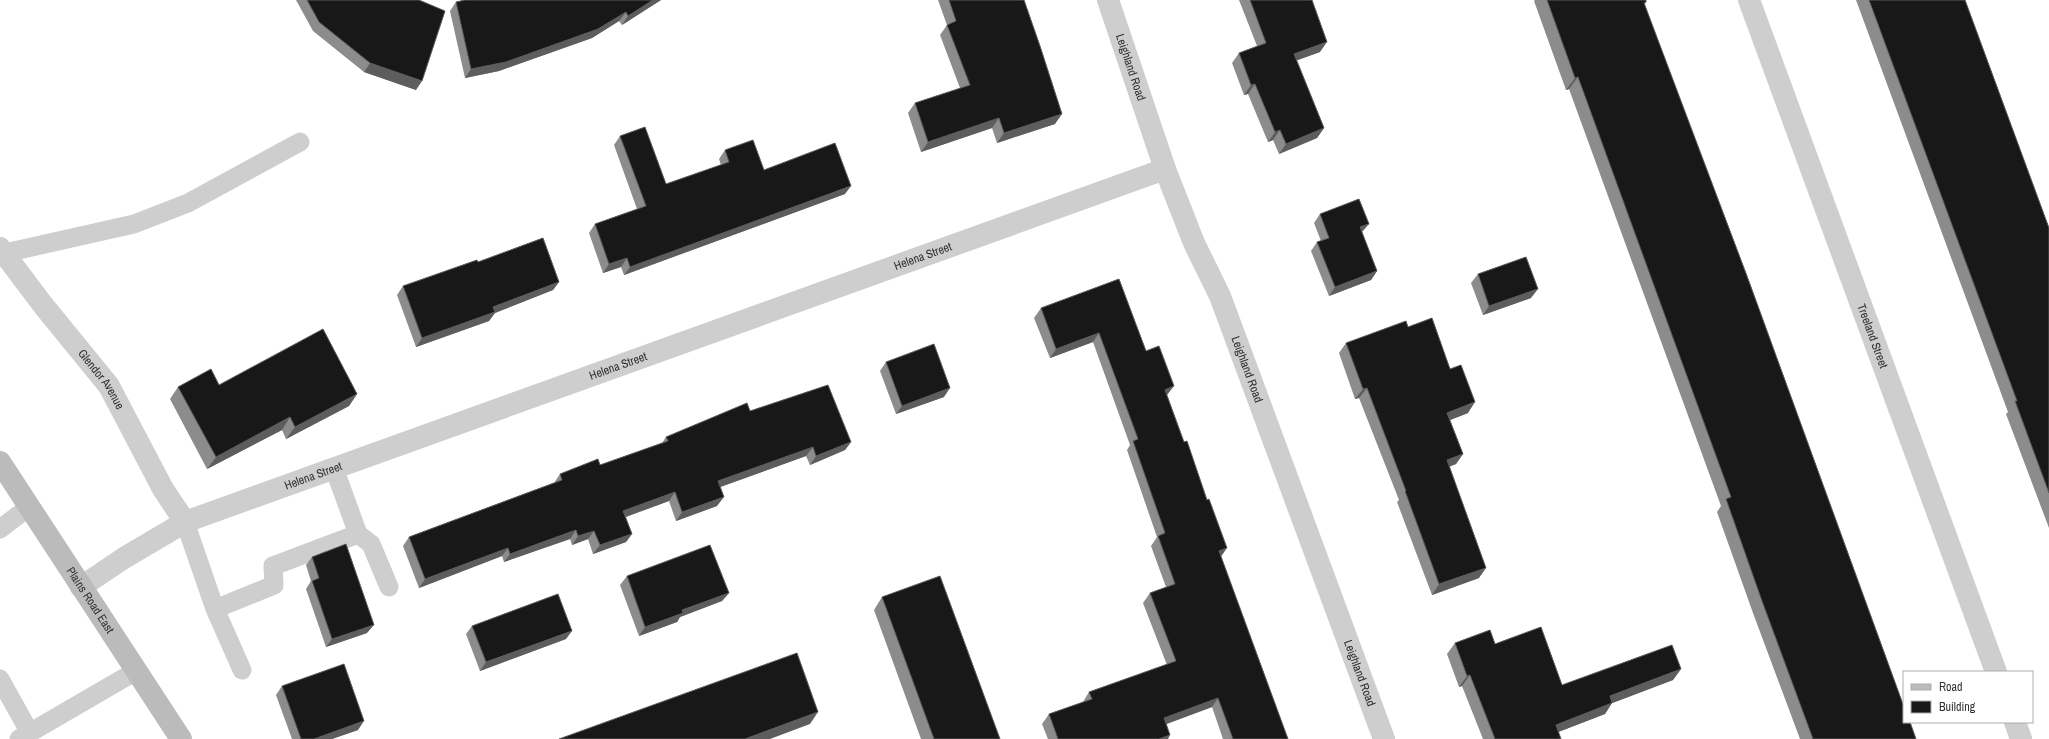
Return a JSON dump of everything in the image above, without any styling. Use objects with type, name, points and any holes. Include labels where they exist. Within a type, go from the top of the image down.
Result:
[{"type":"main road","name":"Plains Road East","points":[[0,462],[181,739]]},
{"type":"street","name":"Leighland Road","points":[[1108,0],[1165,169],[1194,243],[1220,296],[1384,739]]},
{"type":"street","name":"Treeland Street","points":[[1749,0],[1996,671]]},
{"type":"street","name":"Helena Street","points":[[82,587],[124,558],[184,522],[1165,169]]},
{"type":"street","name":"Glendor Avenue","points":[[2,251],[43,305],[109,386],[163,489],[184,522]]},
{"type":"street","points":[[2014,723],[2021,739]]},
{"type":"lane","points":[[2,251],[134,224],[188,203],[300,142]]},
{"type":"lane","points":[[334,468],[358,534],[371,544],[389,587]]},
{"type":"lane","points":[[0,528],[29,507]]},
{"type":"lane","points":[[184,522],[215,609],[242,670]]},
{"type":"lane","points":[[215,609],[274,585],[272,566],[358,534]]},
{"type":"lane","points":[[0,679],[24,736],[136,671]]},
{"type":"building","points":[[307,0],[419,0],[445,11],[422,81],[370,63],[319,22]]},
{"type":"building","points":[[465,0],[653,0],[628,16],[626,12],[598,29],[506,62],[471,69],[456,2]]},
{"type":"building","points":[[949,0],[1024,0],[1062,114],[1004,133],[999,118],[928,142],[915,103],[970,85],[947,25],[956,21]]},
{"type":"building","points":[[1250,0],[1312,0],[1327,42],[1294,54],[1324,128],[1286,144],[1280,130],[1275,132],[1255,84],[1251,85],[1239,53],[1266,43]]},
{"type":"building","points":[[1547,0],[1646,0],[1644,3],[1747,276],[1903,704],[1903,723],[1910,723],[1916,739],[1813,739],[1726,499],[1731,497],[1578,77],[1575,78]]},
{"type":"building","points":[[1869,0],[1965,0],[2049,228],[2049,493],[2015,401],[2017,401]]},
{"type":"building","points":[[645,127],[666,184],[729,162],[725,150],[753,140],[764,170],[835,143],[851,186],[630,267],[627,258],[609,264],[595,224],[646,206],[620,136]]},
{"type":"building","points":[[1359,199],[1369,224],[1360,227],[1377,271],[1335,287],[1317,242],[1329,238],[1320,214]]},
{"type":"building","points":[[543,238],[559,282],[493,307],[495,312],[422,338],[403,286],[477,260],[478,262]]},
{"type":"building","points":[[1526,257],[1538,289],[1489,306],[1478,274]]},
{"type":"building","points":[[1119,279],[1146,351],[1159,346],[1174,386],[1165,390],[1184,442],[1187,441],[1207,500],[1209,499],[1227,548],[1219,551],[1288,739],[1233,739],[1218,698],[1164,718],[1170,735],[1159,739],[1058,739],[1049,714],[1092,699],[1089,692],[1176,661],[1150,593],[1175,584],[1158,536],[1165,533],[1133,441],[1138,439],[1099,333],[1056,349],[1041,308]]},
{"type":"building","points":[[1432,318],[1450,369],[1461,365],[1475,402],[1447,413],[1463,454],[1447,460],[1486,568],[1439,584],[1367,388],[1363,389],[1346,343],[1406,321],[1408,327]]},
{"type":"building","points":[[323,329],[357,394],[295,427],[290,417],[216,457],[178,387],[211,369],[219,385]]},
{"type":"building","points":[[934,344],[950,388],[902,406],[886,362]]},
{"type":"building","points":[[828,385],[851,442],[816,456],[813,447],[718,481],[724,497],[682,512],[675,492],[623,511],[632,534],[600,545],[594,531],[578,536],[576,530],[510,554],[508,548],[425,579],[409,537],[562,480],[560,474],[598,459],[600,465],[668,441],[666,437],[747,403],[750,411]]},
{"type":"building","points":[[346,544],[374,625],[332,639],[312,581],[319,578],[312,557]]},
{"type":"building","points":[[710,545],[729,593],[682,610],[683,613],[645,627],[627,576]]},
{"type":"building","points":[[940,576],[1000,739],[934,739],[882,597]]},
{"type":"building","points":[[558,594],[572,631],[486,662],[472,626]]},
{"type":"building","points":[[1541,627],[1562,685],[1672,645],[1681,669],[1610,696],[1612,703],[1556,725],[1561,739],[1495,739],[1470,675],[1467,676],[1455,643],[1490,630],[1495,644]]},
{"type":"building","points":[[797,653],[818,712],[745,739],[559,739]]},
{"type":"building","points":[[344,664],[364,721],[314,739],[301,739],[282,686]]}]
